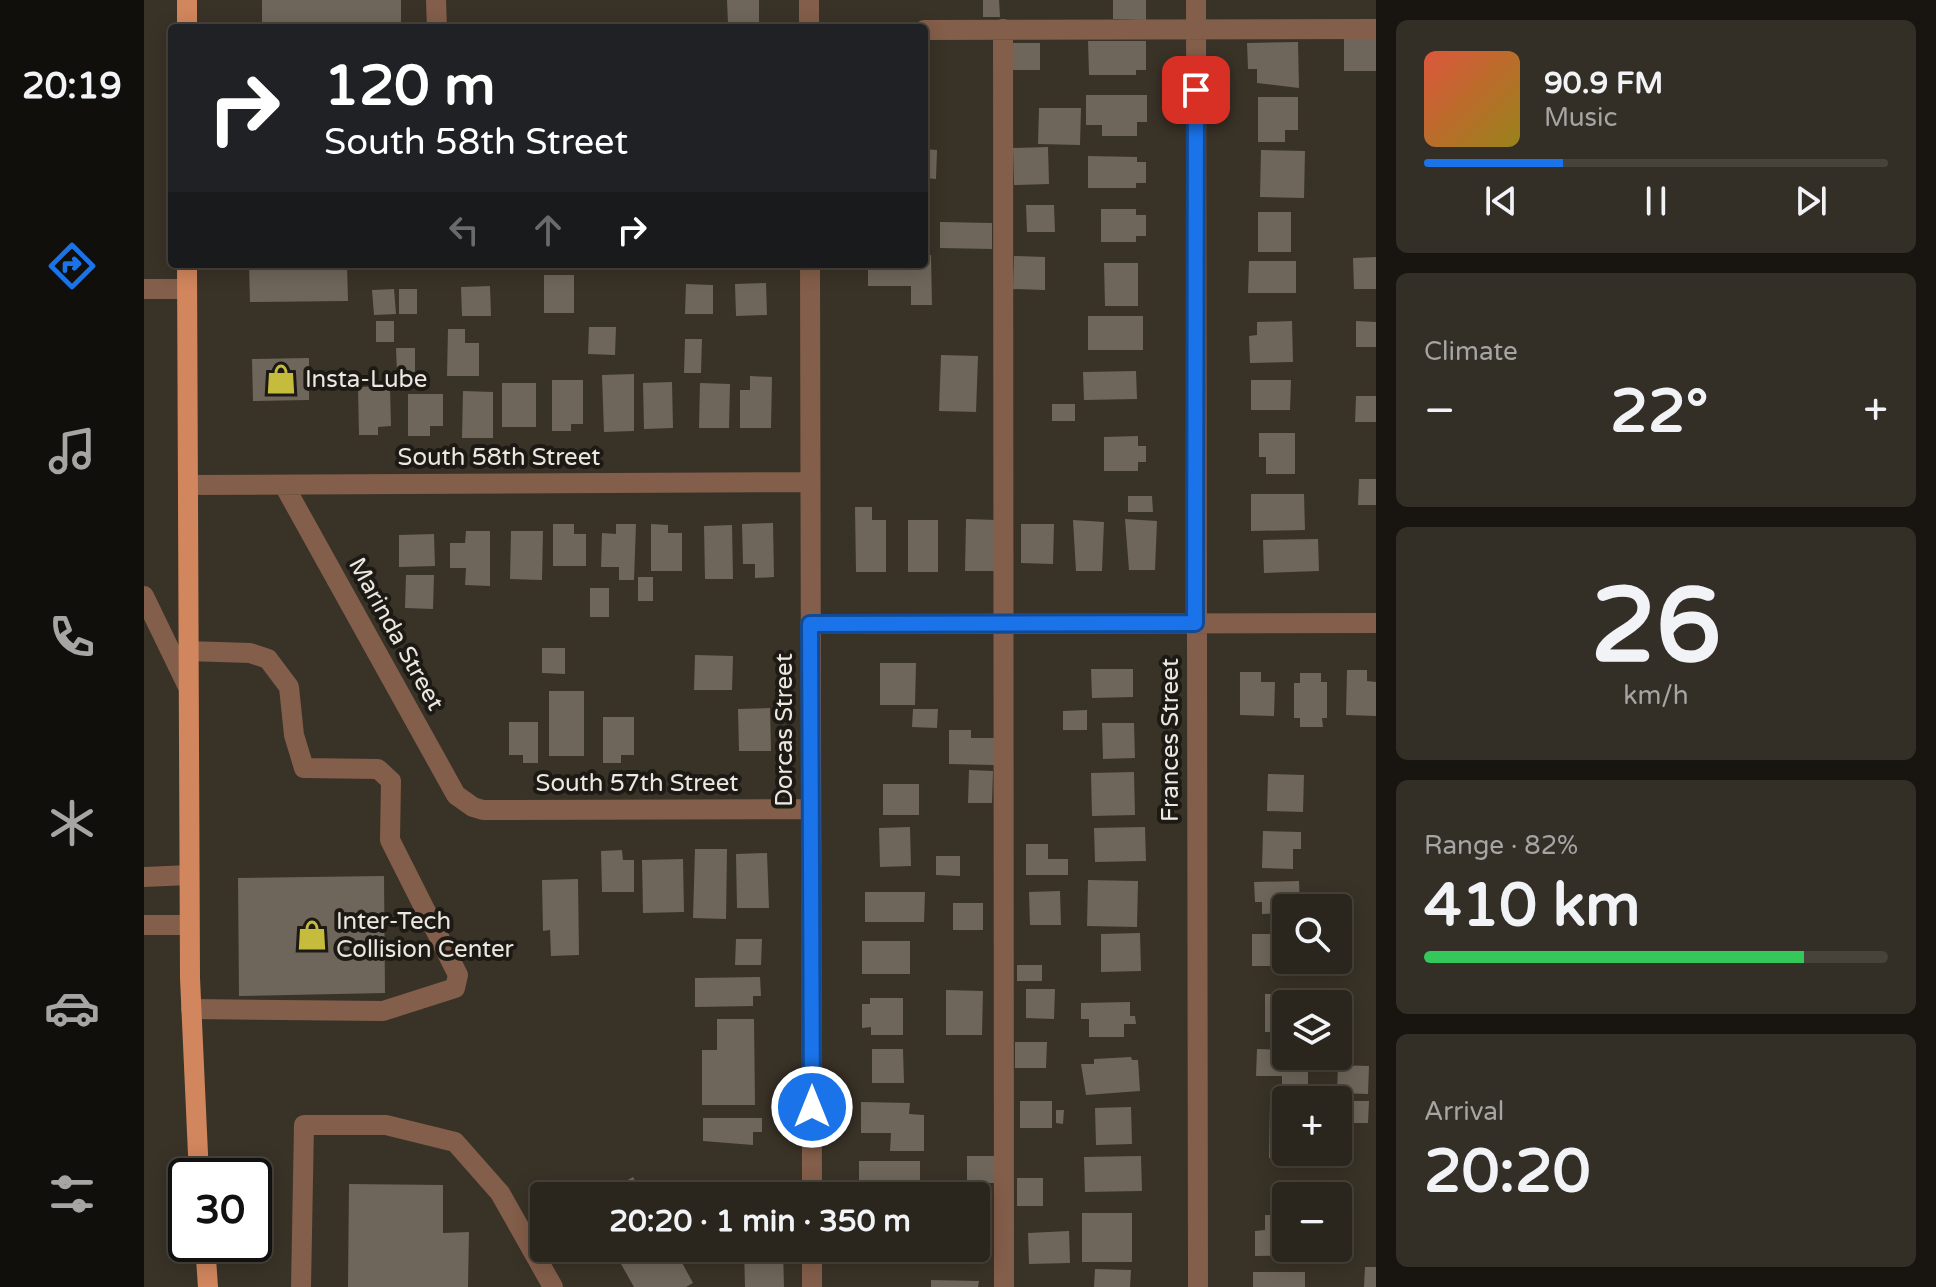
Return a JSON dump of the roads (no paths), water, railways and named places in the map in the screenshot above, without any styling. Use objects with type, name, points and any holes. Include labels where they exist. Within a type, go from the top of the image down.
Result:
[{"type":"main road","points":[[187,0],[187,24]]},
{"type":"main road","points":[[187,268],[189,925],[198,1158]]},
{"type":"main road","points":[[206,1262],[208,1287]]},
{"type":"street","points":[[436,0],[437,24]]},
{"type":"street","points":[[809,0],[809,24]]},
{"type":"street","name":"Frances Street","points":[[1196,0],[1198,1287]]},
{"type":"street","points":[[1003,29],[1004,1287]]},
{"type":"street","points":[[928,30],[1376,29]]},
{"type":"street","name":"Dorcas Street","points":[[810,268],[812,1182]]},
{"type":"street","points":[[144,289],[187,289]]},
{"type":"street","name":"South 58th Street","points":[[188,485],[285,487],[370,483],[810,482]]},
{"type":"street","name":"Marinda Street","points":[[285,487],[456,795],[466,803]]},
{"type":"street","points":[[144,596],[187,685]]},
{"type":"street","points":[[810,624],[1376,623]]},
{"type":"street","points":[[187,651],[250,653],[268,659],[289,687],[294,735],[304,768],[378,769],[391,781],[390,840],[458,975],[455,988],[383,1011],[191,1009]]},
{"type":"street","name":"South 57th Street","points":[[466,803],[483,810],[811,809]]},
{"type":"street","points":[[144,877],[189,875]]},
{"type":"street","points":[[144,925],[189,925]]},
{"type":"street","points":[[301,1287],[304,1125],[372,1125],[455,1142],[500,1193],[553,1287]]},
{"type":"street","points":[[812,1262],[812,1287]]},
{"type":"place","name":"Insta-Lube","points":[[281,379]]},
{"type":"place","name":"Inter-Tech Collision Center","points":[[312,935]]}]
